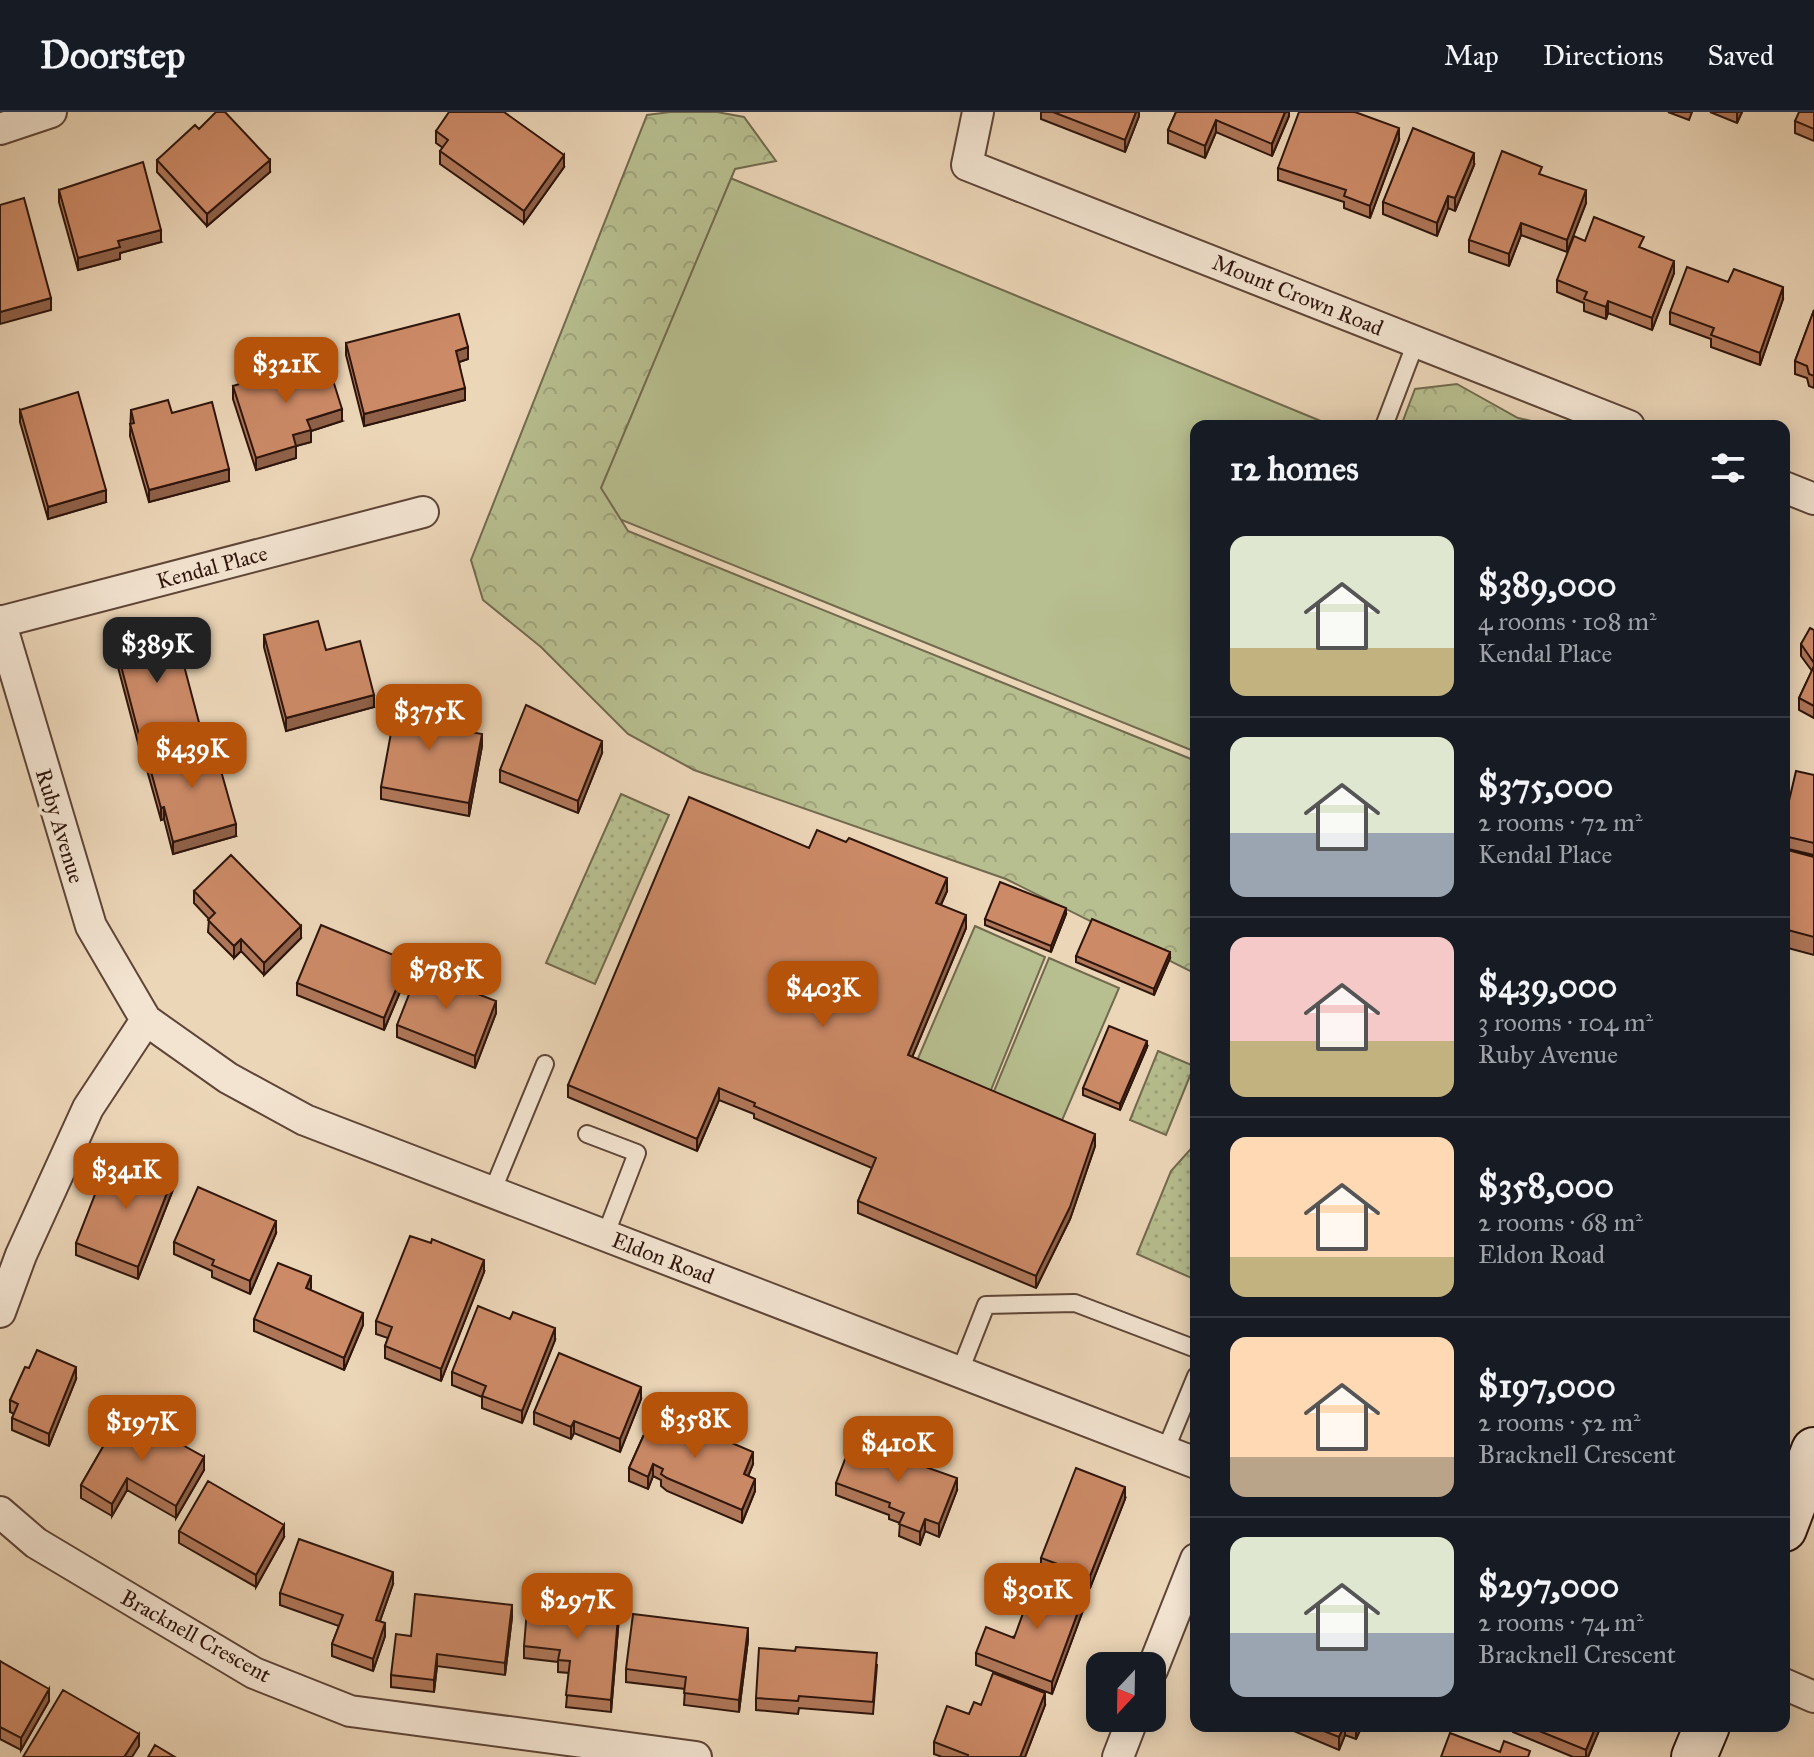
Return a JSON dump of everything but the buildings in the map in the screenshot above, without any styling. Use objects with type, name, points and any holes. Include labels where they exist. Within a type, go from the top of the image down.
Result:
[{"type":"main road","points":[[1790,1513],[1814,1450]]},
{"type":"main road","points":[[1694,1757],[1704,1732]]},
{"type":"street","points":[[0,129],[51,112]]},
{"type":"street","name":"Mount Crown Road","points":[[978,112],[967,165],[1614,420]]},
{"type":"street","points":[[1790,489],[1814,499]]},
{"type":"street","name":"Kendal Place","points":[[0,622],[423,512]]},
{"type":"street","name":"Ruby Avenue","points":[[0,622],[91,926],[146,1020]]},
{"type":"street","points":[[0,1312],[21,1255],[88,1108],[146,1020]]},
{"type":"street","name":"Eldon Road","points":[[146,1020],[228,1078],[305,1120],[1190,1461]]},
{"type":"street","name":"Bracknell Crescent","points":[[0,1512],[36,1543],[254,1673],[350,1711],[696,1757]]},
{"type":"street","points":[[1159,1652],[1190,1574]]},
{"type":"street","points":[[1790,1687],[1814,1697]]},
{"type":"street","points":[[1118,1757],[1128,1732]]},
{"type":"lane","points":[[1386,420],[1416,342]]},
{"type":"lane","points":[[492,1192],[545,1064]]},
{"type":"lane","points":[[587,1134],[637,1153],[605,1236]]},
{"type":"lane","points":[[960,1371],[986,1305],[1075,1303],[1190,1347]]},
{"type":"lane","points":[[1165,1451],[1190,1391]]},
{"type":"green space","points":[[717,112],[744,117],[776,161],[735,169],[601,488],[628,531],[1190,759],[1190,971],[1006,879],[694,770],[628,734],[541,647],[483,600],[471,560],[647,115]]},
{"type":"green space","points":[[723,175],[1318,420],[1190,420],[1190,750],[592,508]]},
{"type":"green space","points":[[1457,384],[1527,420],[1403,420],[1415,389]]},
{"type":"green space","points":[[621,794],[669,815],[595,984],[546,963]]},
{"type":"green space","points":[[975,926],[1045,957],[989,1095],[916,1063]]},
{"type":"green space","points":[[1049,958],[1119,988],[1060,1125],[992,1096]]},
{"type":"green space","points":[[1158,1051],[1190,1064],[1190,1076],[1166,1135],[1130,1120]]},
{"type":"green space","points":[[1190,1150],[1190,1277],[1137,1254],[1171,1171]]}]
